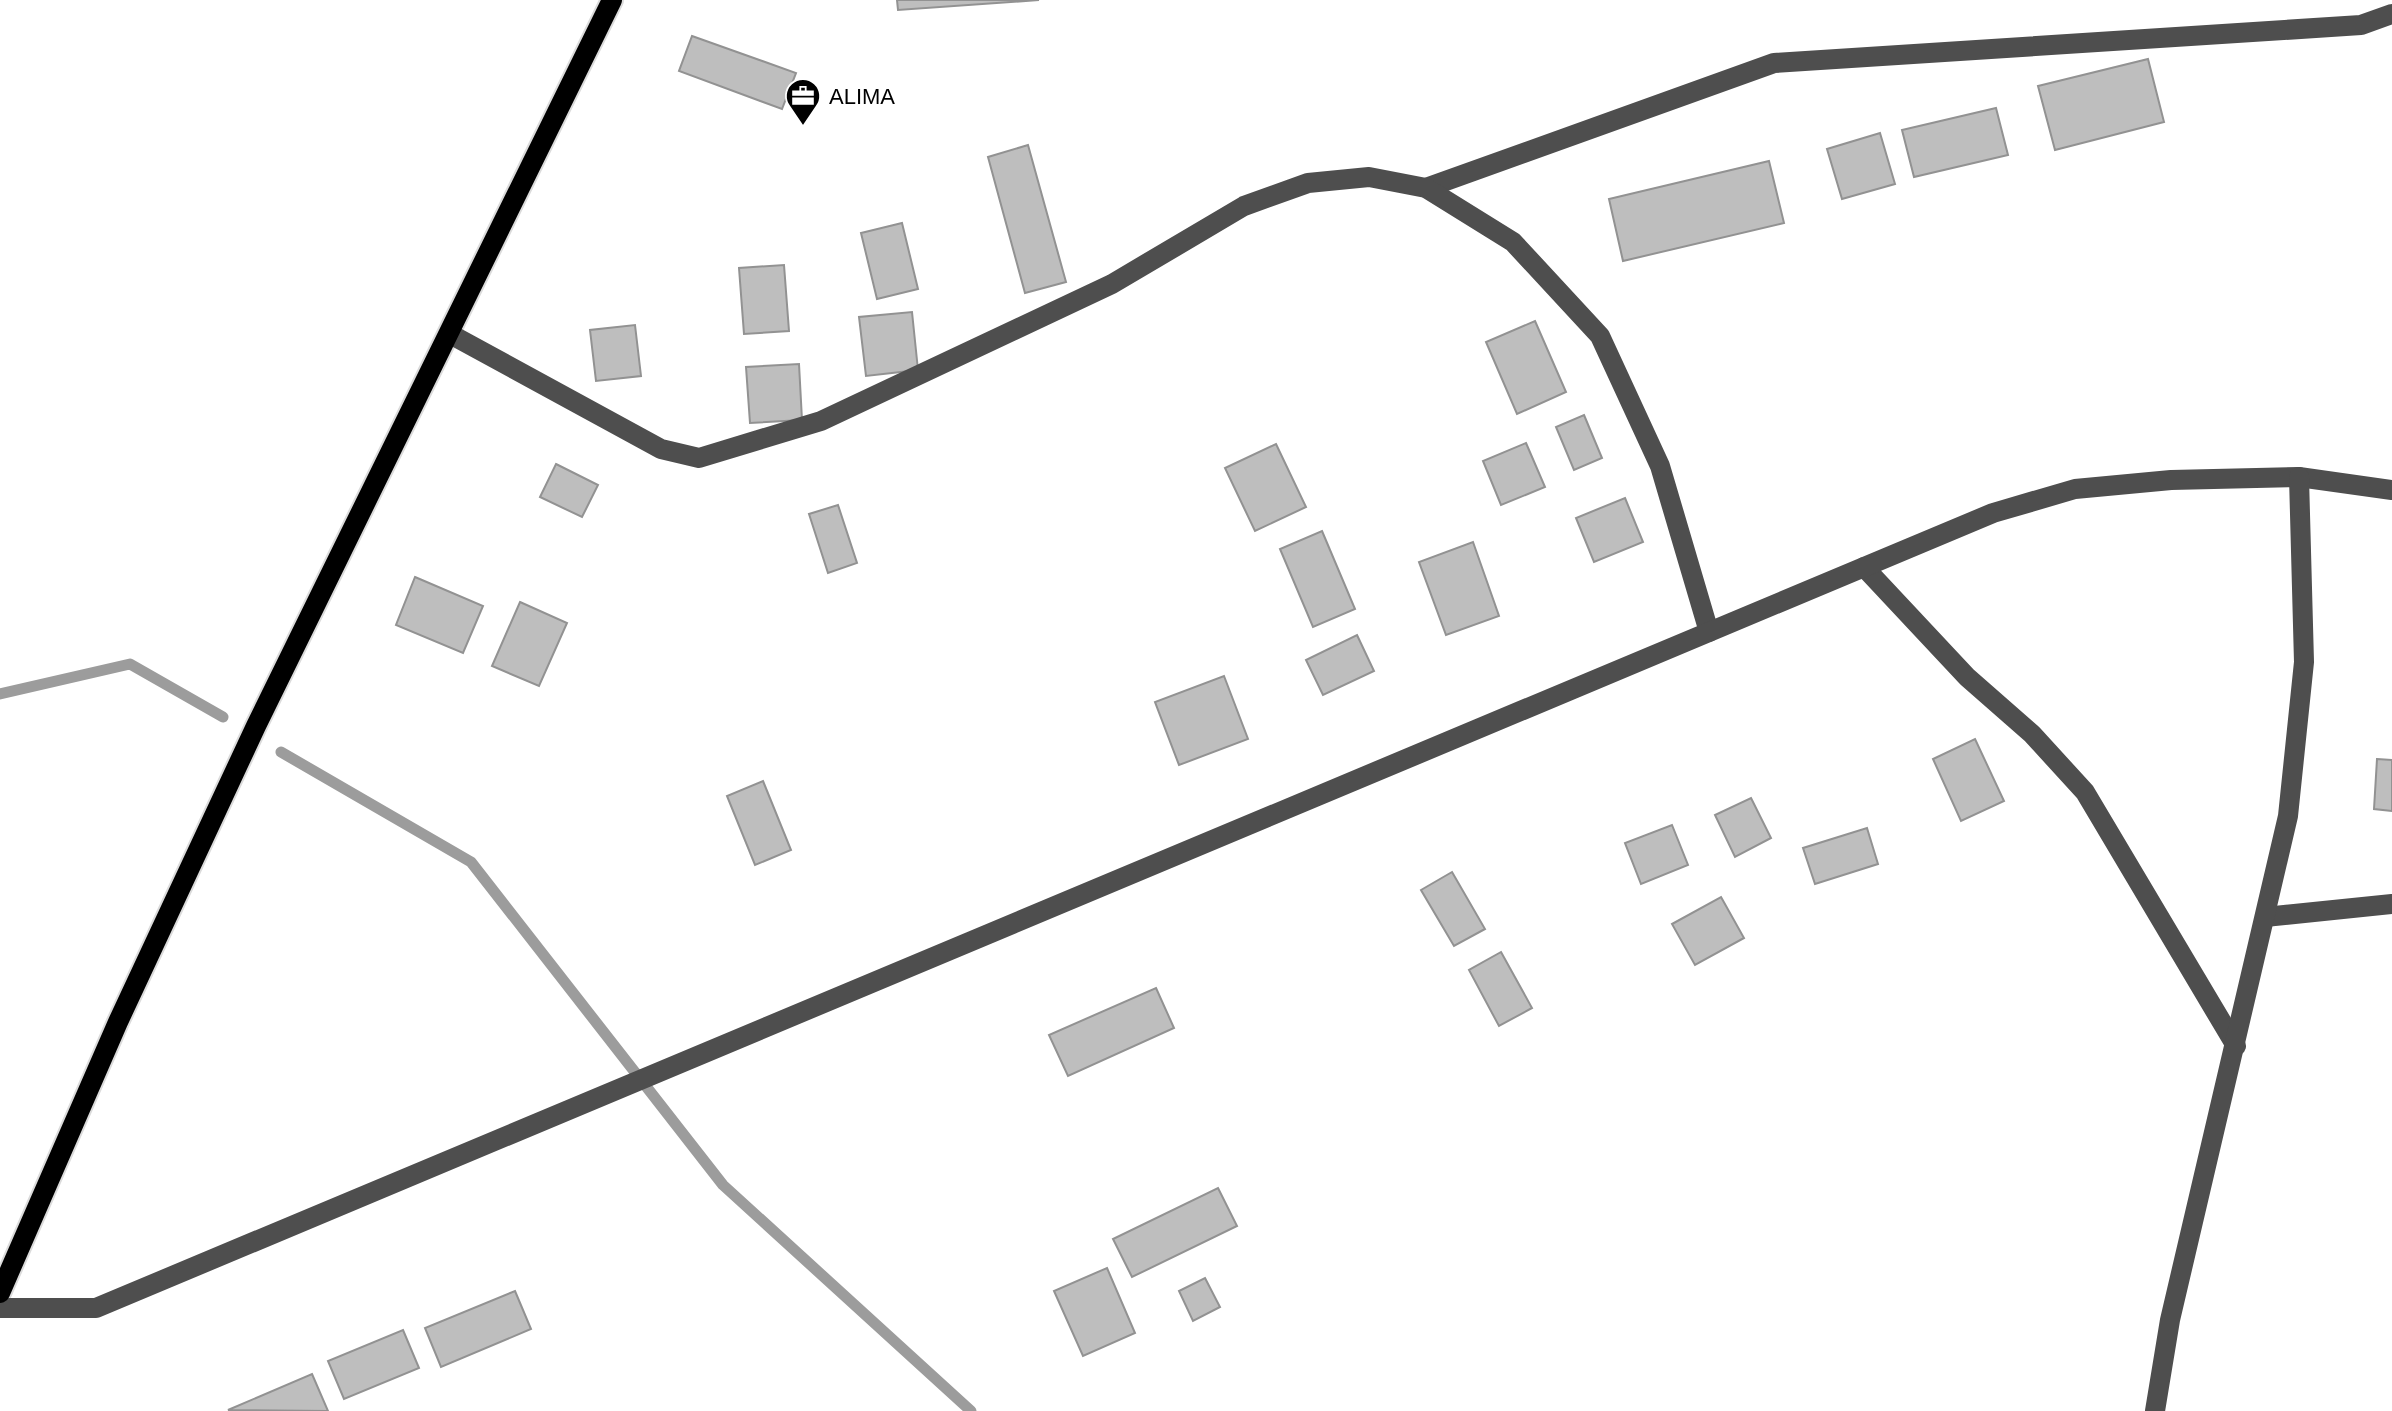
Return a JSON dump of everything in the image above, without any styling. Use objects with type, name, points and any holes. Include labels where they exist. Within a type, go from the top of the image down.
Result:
[{"type":"main road","points":[[0,1293],[118,1022],[256,726],[612,0]]},
{"type":"street","points":[[1426,188],[1774,63],[2361,25],[2392,14]]},
{"type":"street","points":[[450,334],[661,449],[699,458],[821,421],[1112,284],[1244,206],[1308,183],[1338,180],[1369,177],[1426,188],[1513,242],[1600,336],[1660,466],[1709,632]]},
{"type":"street","points":[[0,1308],[96,1308],[1993,513],[2075,489],[2171,480],[2299,477],[2392,490]]},
{"type":"street","points":[[2155,1411],[2170,1320],[2288,816],[2304,662],[2299,477]]},
{"type":"street","points":[[1864,567],[1967,677],[2032,734],[2085,792],[2236,1046]]},
{"type":"street","points":[[2265,917],[2392,904]]},
{"type":"building","points":[[897,0],[1039,0],[898,10]]},
{"type":"building","points":[[692,36],[796,73],[782,109],[679,71]]},
{"type":"building","points":[[2148,59],[2164,122],[2055,150],[2038,86]]},
{"type":"building","points":[[1996,108],[2008,155],[1914,177],[1902,130]]},
{"type":"building","points":[[1880,133],[1895,184],[1842,199],[1827,149]]},
{"type":"building","points":[[1028,145],[1066,282],[1025,293],[988,157]]},
{"type":"building","points":[[1769,161],[1784,223],[1623,261],[1609,199]]},
{"type":"building","points":[[902,223],[918,289],[877,299],[861,233]]},
{"type":"building","points":[[784,265],[789,331],[744,334],[739,268]]},
{"type":"building","points":[[912,312],[918,370],[866,376],[859,317]]},
{"type":"building","points":[[1535,321],[1566,392],[1517,414],[1486,342]]},
{"type":"building","points":[[635,325],[641,376],[596,381],[590,330]]},
{"type":"building","points":[[799,364],[802,420],[750,423],[746,367]]},
{"type":"building","points":[[1584,415],[1602,458],[1574,470],[1556,427]]},
{"type":"building","points":[[1526,443],[1545,487],[1501,505],[1483,461]]},
{"type":"building","points":[[1276,444],[1306,507],[1255,531],[1225,468]]},
{"type":"building","points":[[556,464],[598,485],[582,517],[540,497]]},
{"type":"building","points":[[1625,498],[1643,542],[1594,562],[1576,518]]},
{"type":"building","points":[[838,505],[857,563],[828,573],[809,514]]},
{"type":"building","points":[[1322,531],[1355,609],[1313,627],[1280,549]]},
{"type":"building","points":[[1473,542],[1499,616],[1446,635],[1419,562]]},
{"type":"building","points":[[415,577],[483,606],[463,653],[396,625]]},
{"type":"building","points":[[520,602],[567,623],[539,686],[492,666]]},
{"type":"building","points":[[1357,635],[1374,671],[1323,695],[1306,660]]},
{"type":"building","points":[[1224,676],[1248,739],[1179,765],[1155,702]]},
{"type":"building","points":[[1975,739],[2004,801],[1961,821],[1933,759]]},
{"type":"building","points":[[2377,759],[2392,760],[2392,811],[2374,809]]},
{"type":"building","points":[[763,781],[791,850],[755,865],[727,796]]},
{"type":"building","points":[[1751,798],[1771,838],[1735,857],[1715,815]]},
{"type":"building","points":[[1672,825],[1688,865],[1641,884],[1625,843]]},
{"type":"building","points":[[1867,828],[1878,864],[1815,884],[1803,848]]},
{"type":"building","points":[[1452,872],[1485,929],[1454,946],[1421,890]]},
{"type":"building","points":[[1721,897],[1744,938],[1695,965],[1672,924]]},
{"type":"building","points":[[1501,952],[1532,1008],[1499,1026],[1469,970]]},
{"type":"building","points":[[1156,988],[1174,1028],[1068,1076],[1049,1035]]},
{"type":"building","points":[[1218,1188],[1237,1226],[1132,1277],[1113,1239]]},
{"type":"building","points":[[1107,1268],[1135,1333],[1083,1356],[1054,1291]]},
{"type":"building","points":[[1205,1278],[1220,1307],[1193,1321],[1179,1291]]},
{"type":"building","points":[[515,1291],[531,1329],[441,1367],[425,1328]]},
{"type":"building","points":[[403,1330],[419,1368],[344,1399],[328,1361]]},
{"type":"building","points":[[312,1374],[328,1411],[228,1410]]},
{"type":"waterway","points":[[0,694],[130,664],[223,717]]},
{"type":"waterway","points":[[281,752],[471,862],[723,1185],[971,1411]]},
{"type":"place","name":"ALIMA","points":[[803,127]]}]
